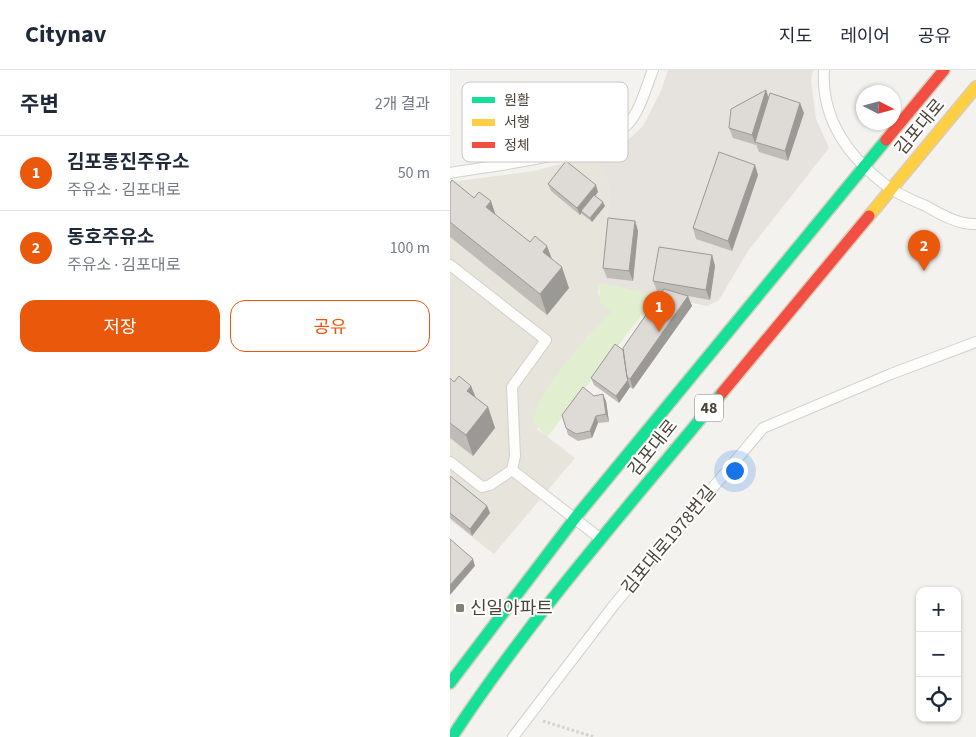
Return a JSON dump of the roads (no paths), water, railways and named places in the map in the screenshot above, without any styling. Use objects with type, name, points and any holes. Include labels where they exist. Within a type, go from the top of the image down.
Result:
[{"type":"main road","name":"김포대로","points":[[450,683],[575,518],[944,70]]},
{"type":"main road","name":"김포대로","points":[[452,737],[481,692],[601,539],[976,87]]},
{"type":"lane","points":[[628,124],[633,117],[653,70]]},
{"type":"lane","points":[[824,70],[825,103],[830,119],[864,166],[892,189],[941,214],[968,225],[976,224]]},
{"type":"lane","points":[[450,173],[510,162]]},
{"type":"lane","points":[[450,265],[546,340],[512,388],[515,456],[512,470],[490,485],[482,487],[450,462]]},
{"type":"lane","name":"김포대로1978번길","points":[[513,737],[609,612],[763,428],[976,342]]},
{"type":"lane","points":[[512,470],[601,539]]},
{"type":"place","name":"동호주유소","points":[[924,271]]},
{"type":"place","name":"김포통진주유소","points":[[659,332]]},
{"type":"place","name":"신일아파트","points":[[460,608]]}]
